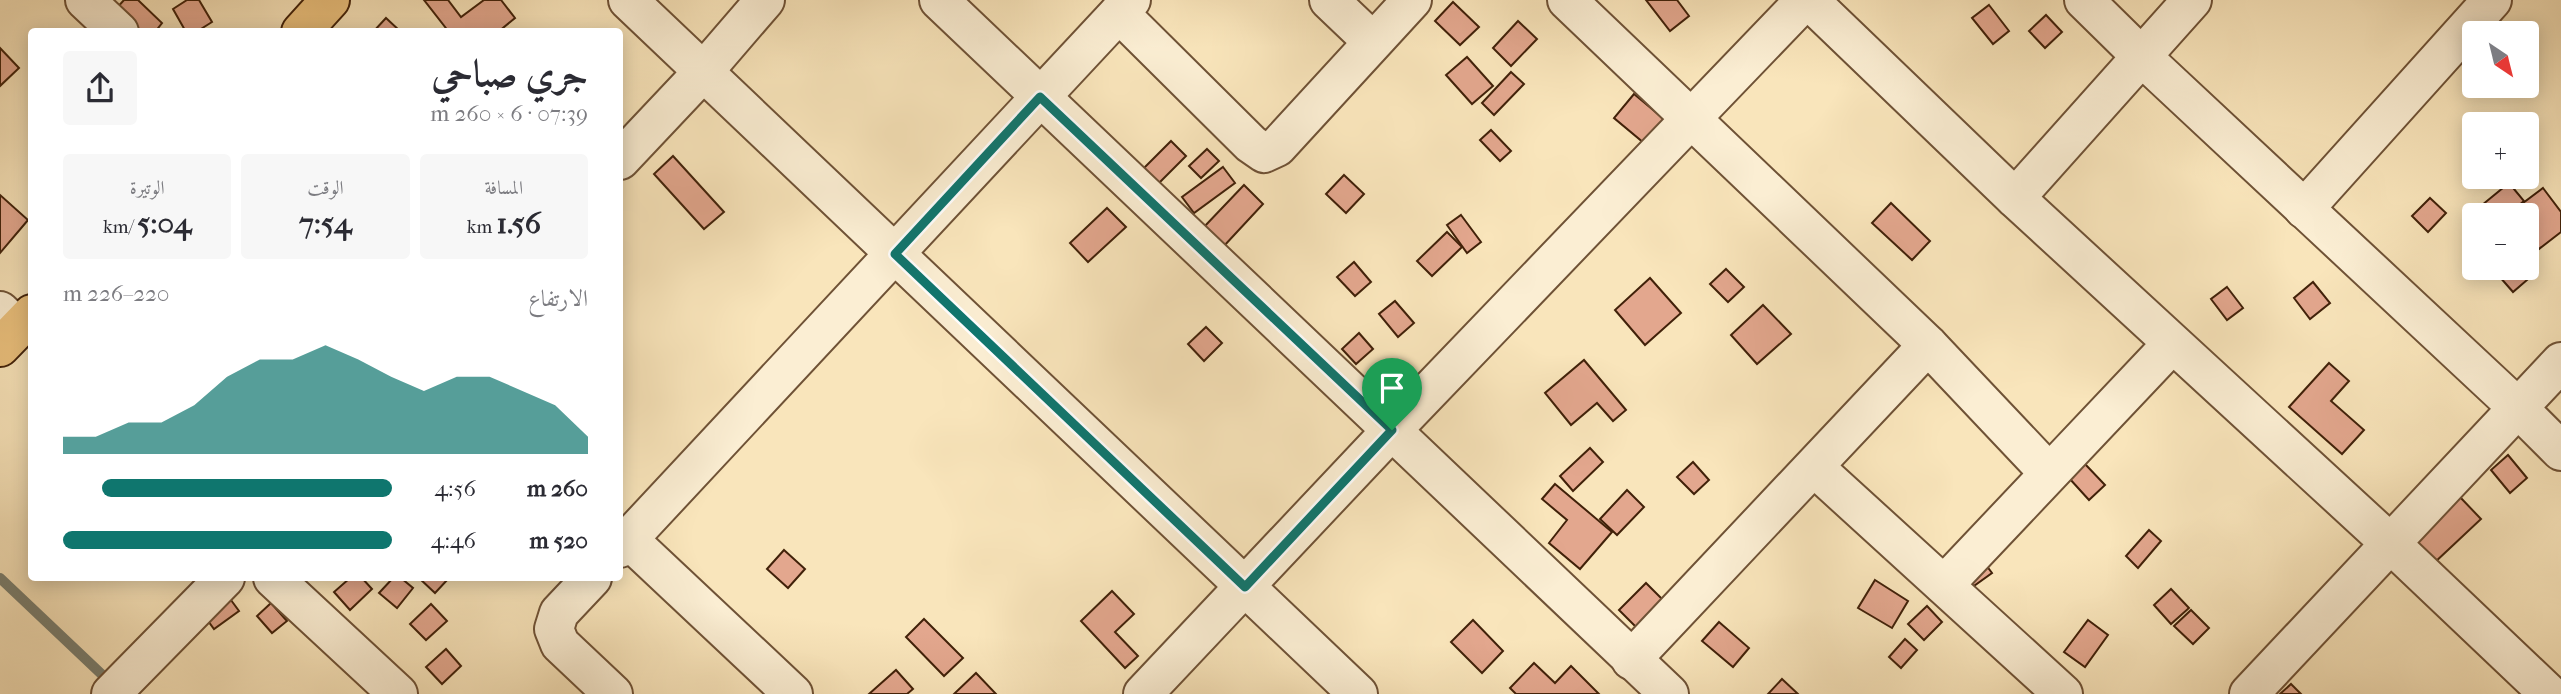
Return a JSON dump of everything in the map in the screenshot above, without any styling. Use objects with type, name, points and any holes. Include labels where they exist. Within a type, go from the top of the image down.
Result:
[{"type":"main road","points":[[305,28],[331,0]]},
{"type":"street","points":[[85,0],[116,28]]},
{"type":"street","points":[[628,0],[1358,694]]},
{"type":"street","points":[[623,157],[703,72],[765,0]]},
{"type":"street","points":[[939,0],[1669,694]]},
{"type":"street","points":[[1329,0],[1372,41]]},
{"type":"street","points":[[793,694],[624,543],[1125,7],[1251,144],[1264,153],[1277,147],[1412,0]]},
{"type":"street","points":[[1567,0],[1928,345],[2049,473]]},
{"type":"street","points":[[1143,694],[1392,430],[1807,0],[2015,198],[2390,543],[2549,694]]},
{"type":"street","points":[[2084,0],[2561,451]]},
{"type":"street","points":[[2015,198],[2192,0]]},
{"type":"street","points":[[2304,209],[2480,4]]},
{"type":"street","points":[[1944,585],[2172,344]]},
{"type":"street","points":[[1631,660],[1928,345]]},
{"type":"street","points":[[2249,694],[2561,362]]},
{"type":"street","points":[[1814,467],[2063,694]]},
{"type":"street","points":[[111,694],[222,581]]},
{"type":"street","points":[[276,581],[397,694]]},
{"type":"street","points":[[589,581],[559,613],[554,629],[561,644],[613,694]]},
{"type":"building","points":[[124,0],[138,0],[162,23],[158,28],[132,28],[114,11]]},
{"type":"building","points":[[187,0],[199,0],[212,22],[202,28],[184,28],[173,9]]},
{"type":"building","points":[[424,0],[448,0],[461,17],[484,0],[501,0],[515,18],[503,28],[446,28]]},
{"type":"building","points":[[1646,0],[1677,0],[1689,16],[1670,31]]},
{"type":"building","points":[[1453,2],[1479,27],[1460,45],[1435,21]]},
{"type":"building","points":[[1989,5],[2009,31],[1993,44],[1972,18]]},
{"type":"building","points":[[2046,15],[2062,32],[2045,48],[2029,31]]},
{"type":"building","points":[[386,18],[397,28],[377,28]]},
{"type":"building","points":[[1518,21],[1537,39],[1511,66],[1493,48]]},
{"type":"building","points":[[0,48],[19,68],[0,86]]},
{"type":"building","points":[[1467,57],[1493,86],[1472,104],[1446,75]]},
{"type":"building","points":[[1511,72],[1524,84],[1494,115],[1482,103]]},
{"type":"building","points":[[1634,94],[1664,119],[1644,143],[1614,118]]},
{"type":"building","points":[[1491,130],[1511,151],[1500,161],[1480,140]]},
{"type":"building","points":[[1171,141],[1186,156],[1152,190],[1137,175]]},
{"type":"building","points":[[1207,149],[1219,161],[1201,178],[1189,166]]},
{"type":"building","points":[[673,156],[724,212],[704,229],[654,174]]},
{"type":"building","points":[[1223,167],[1235,183],[1194,213],[1182,197]]},
{"type":"building","points":[[1344,175],[1364,194],[1346,213],[1326,194]]},
{"type":"building","points":[[1244,185],[1263,204],[1223,247],[1203,228]]},
{"type":"building","points":[[2543,188],[2561,212],[2561,232],[2539,249],[2539,203],[2523,203]]},
{"type":"building","points":[[2502,189],[2514,189],[2524,201],[2522,203],[2484,203]]},
{"type":"building","points":[[0,195],[28,220],[0,253]]},
{"type":"building","points":[[2430,198],[2446,213],[2428,232],[2412,216]]},
{"type":"building","points":[[1891,203],[1930,241],[1912,260],[1872,223]]},
{"type":"building","points":[[1107,208],[1126,227],[1088,262],[1070,243]]},
{"type":"building","points":[[1461,215],[1481,242],[1467,253],[1447,225]]},
{"type":"building","points":[[1447,232],[1462,247],[1432,276],[1417,261]]},
{"type":"building","points":[[1354,262],[1371,282],[1355,296],[1337,277]]},
{"type":"building","points":[[1726,269],[1744,287],[1728,302],[1710,284]]},
{"type":"building","points":[[1650,278],[1681,313],[1645,345],[1615,310]]},
{"type":"building","points":[[2502,280],[2527,280],[2513,292]]},
{"type":"building","points":[[2313,282],[2330,303],[2310,319],[2294,298]]},
{"type":"building","points":[[2227,287],[2243,308],[2227,320],[2211,299]]},
{"type":"building","points":[[1395,301],[1414,323],[1398,337],[1379,314]]},
{"type":"building","points":[[1763,305],[1791,334],[1757,364],[1731,335]]},
{"type":"building","points":[[1206,327],[1222,343],[1204,361],[1188,344]]},
{"type":"building","points":[[1359,333],[1373,349],[1356,364],[1342,349]]},
{"type":"building","points":[[1584,360],[1626,410],[1613,421],[1597,403],[1571,425],[1545,393]]},
{"type":"building","points":[[2329,363],[2349,381],[2331,401],[2364,430],[2342,454],[2289,407]]},
{"type":"building","points":[[1590,448],[1603,462],[1573,491],[1560,476]]},
{"type":"building","points":[[2508,455],[2527,478],[2510,493],[2491,470]]},
{"type":"building","points":[[1693,462],[1709,480],[1694,494],[1677,477]]},
{"type":"building","points":[[2085,464],[2105,485],[2089,500],[2069,478]]},
{"type":"building","points":[[1555,484],[1612,532],[1580,569],[1549,543],[1567,520],[1542,499]]},
{"type":"building","points":[[1627,490],[1644,507],[1617,535],[1600,519]]},
{"type":"building","points":[[2459,496],[2481,519],[2433,564],[2411,541]]},
{"type":"building","points":[[2149,530],[2161,541],[2138,568],[2126,556]]},
{"type":"building","points":[[784,550],[805,569],[788,588],[767,569]]},
{"type":"building","points":[[1980,557],[1992,573],[1971,588],[1960,572]]},
{"type":"building","points":[[1875,580],[1908,601],[1892,628],[1858,608]]},
{"type":"building","points":[[347,581],[365,581],[372,589],[350,610],[334,592]]},
{"type":"building","points":[[390,581],[405,581],[413,588],[397,608],[379,593]]},
{"type":"building","points":[[422,581],[446,581],[435,593]]},
{"type":"building","points":[[1646,583],[1680,617],[1653,644],[1619,610]]},
{"type":"building","points":[[2171,589],[2189,608],[2171,624],[2154,605]]},
{"type":"building","points":[[1112,591],[1134,614],[1115,632],[1138,656],[1125,668],[1081,621]]},
{"type":"building","points":[[228,596],[239,611],[214,629],[203,614]]},
{"type":"building","points":[[271,603],[287,621],[272,633],[257,616]]},
{"type":"building","points":[[431,604],[447,621],[426,640],[410,624]]},
{"type":"building","points":[[1927,606],[1942,622],[1924,640],[1908,624]]},
{"type":"building","points":[[2191,610],[2209,628],[2193,644],[2174,626]]},
{"type":"building","points":[[924,619],[963,658],[944,676],[906,637]]},
{"type":"building","points":[[1473,620],[1503,651],[1482,673],[1451,642]]},
{"type":"building","points":[[2088,620],[2108,635],[2085,667],[2064,652]]},
{"type":"building","points":[[1719,622],[1749,648],[1733,667],[1702,641]]},
{"type":"building","points":[[1905,639],[1917,650],[1901,668],[1889,657]]},
{"type":"building","points":[[446,649],[461,666],[442,684],[426,667]]},
{"type":"building","points":[[1534,663],[1555,683],[1571,666],[1599,694],[1516,694],[1510,688]]},
{"type":"building","points":[[896,670],[913,689],[907,694],[869,694]]},
{"type":"building","points":[[976,673],[996,694],[954,694]]},
{"type":"building","points":[[1782,679],[1798,694],[1768,694]]},
{"type":"building","points":[[2291,684],[2301,694],[2280,694]]},
{"type":"waterway","points":[[0,578],[113,685]]},
{"type":"route","points":[[1040,97],[1392,430],[1245,587],[895,254],[1040,97]]}]
